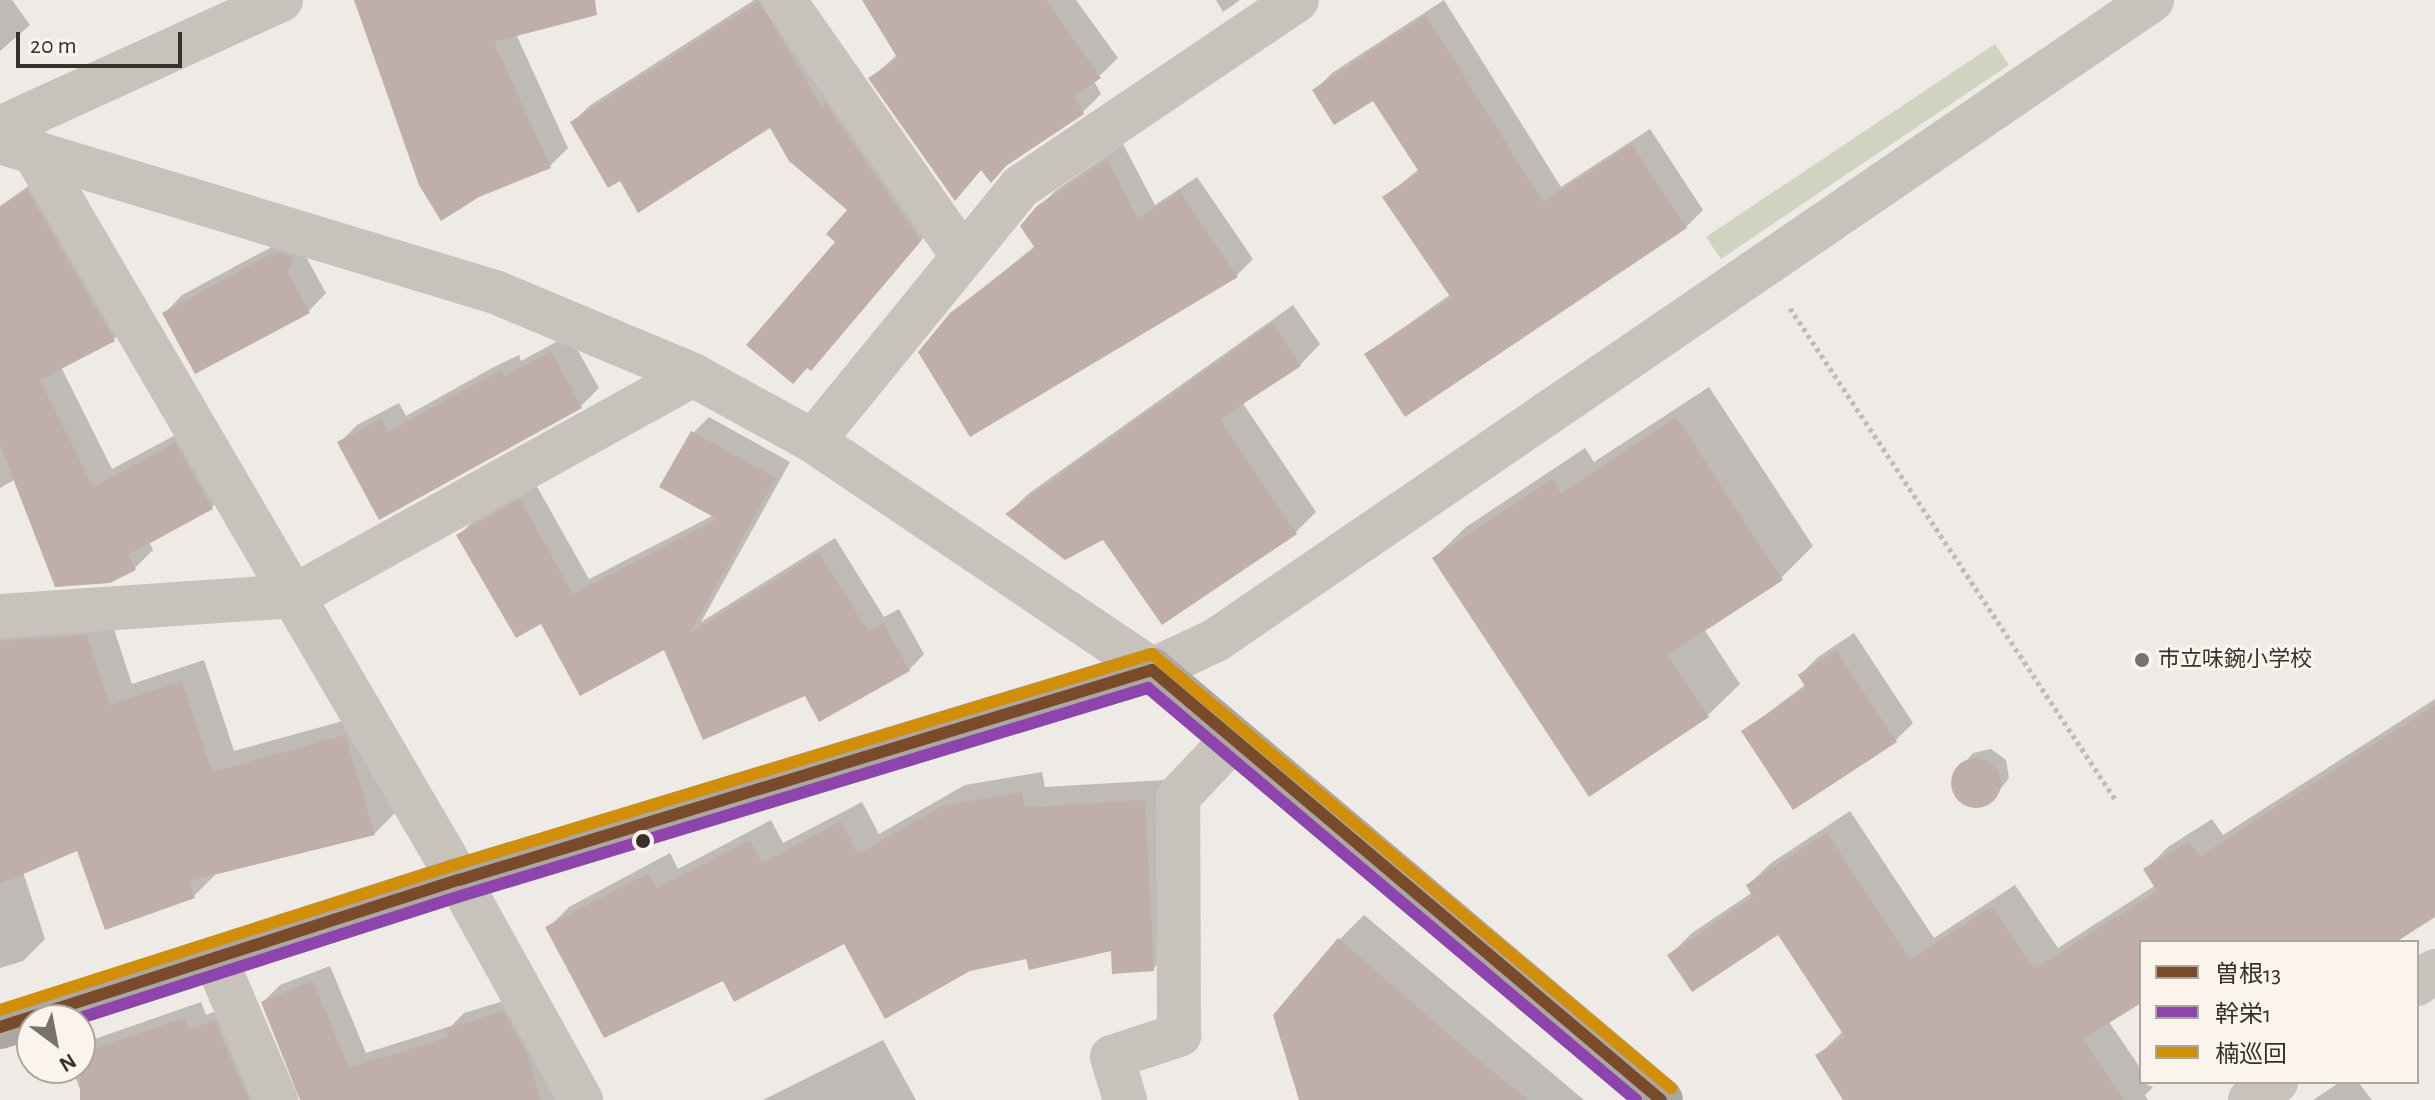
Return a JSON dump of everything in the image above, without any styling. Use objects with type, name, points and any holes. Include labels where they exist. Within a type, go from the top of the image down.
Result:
[{"type":"main road","points":[[0,1027],[459,880],[1152,670],[1661,1100]]},
{"type":"street","points":[[11,140],[281,0]]},
{"type":"street","points":[[784,0],[963,257]]},
{"type":"street","points":[[813,441],[1020,187],[1297,0]]},
{"type":"street","points":[[11,140],[495,292],[693,375],[813,441],[1152,670],[1216,640],[2152,0]]},
{"type":"street","points":[[11,140],[294,596],[459,880],[581,1100]]},
{"type":"street","points":[[0,616],[294,596],[693,375]]},
{"type":"street","points":[[1125,1100],[1112,1057],[1179,1035],[1178,797],[1233,739]]},
{"type":"street","points":[[215,958],[276,1100]]},
{"type":"street","points":[[2250,1100],[2273,1084]]},
{"type":"path","points":[[1763,267],[2117,802]]},
{"type":"green space","points":[[1995,44],[2009,65],[1721,259],[1706,237]]},
{"type":"building","points":[[354,0],[595,0],[597,15],[494,42],[551,168],[479,197],[441,221],[419,185]]},
{"type":"building","points":[[862,0],[1046,0],[1101,78],[1075,96],[1084,114],[1006,166],[991,183],[981,170],[955,201],[868,78],[898,59]]},
{"type":"building","points":[[759,1],[822,107],[826,104],[921,241],[811,371],[807,368],[793,384],[746,345],[835,242],[826,234],[847,210],[789,161],[770,128],[638,213],[620,181],[608,188],[570,122]]},
{"type":"building","points":[[1426,15],[1543,202],[1632,144],[1687,228],[1405,417],[1364,354],[1451,298],[1382,197],[1419,172],[1373,101],[1334,125],[1312,90]]},
{"type":"building","points":[[1107,159],[1138,219],[1180,191],[1238,277],[970,437],[918,352],[950,313],[1035,248],[1020,226],[1037,206]]},
{"type":"building","points":[[27,190],[115,341],[40,380],[93,487],[175,443],[213,509],[128,555],[136,570],[110,583],[55,587],[0,445],[0,207]]},
{"type":"building","points":[[275,252],[293,257],[288,272],[310,313],[195,374],[162,313]]},
{"type":"building","points":[[1272,323],[1301,366],[1220,419],[1297,534],[1162,625],[1103,540],[1065,560],[1005,514]]},
{"type":"building","points":[[551,351],[582,408],[379,520],[337,442],[381,419],[388,432],[501,371],[504,377]]},
{"type":"building","points":[[1676,417],[1783,580],[1668,655],[1709,717],[1589,797],[1432,558],[1552,479],[1561,493]]},
{"type":"building","points":[[691,431],[776,478],[690,633],[819,552],[868,631],[883,623],[910,671],[819,722],[805,696],[703,740],[664,650],[580,696],[541,624],[516,638],[456,535],[520,499],[573,594],[717,519],[659,487]]},
{"type":"building","points":[[87,635],[110,705],[182,681],[212,772],[345,735],[375,835],[189,881],[195,898],[105,930],[77,851],[0,884],[0,641]]},
{"type":"building","points":[[1836,650],[1897,742],[1793,810],[1741,731],[1806,688],[1798,675]]},
{"type":"building","points":[[2435,705],[2435,917],[2399,940],[2139,940],[2139,1004],[2083,1039],[2124,1100],[1843,1100],[1815,1055],[1845,1037],[1778,935],[1692,992],[1667,955],[1753,897],[1746,885],[1827,832],[1910,960],[1992,906],[2034,969],[2157,891],[2143,869],[2189,841],[2200,856]]},
{"type":"building","points":[[1976,758],[1994,765],[2001,783],[1994,801],[1976,808],[1958,801],[1951,783],[1958,765]]},
{"type":"building","points":[[1022,792],[1025,807],[1145,800],[1154,971],[1112,974],[1111,951],[1029,970],[1026,959],[970,971],[885,1019],[844,944],[734,1002],[723,981],[604,1038],[545,927],[648,873],[656,888],[750,840],[762,863],[841,821],[858,854],[942,806]]},
{"type":"building","points":[[1338,938],[1528,1100],[1299,1100],[1273,1015]]},
{"type":"building","points":[[313,981],[349,1068],[448,1037],[445,1029],[503,1011],[528,1056],[541,1100],[300,1100],[261,1002]]},
{"type":"building","points":[[185,1017],[189,1030],[214,1020],[249,1100],[80,1100],[80,1084],[96,1084],[96,1048]]},
{"type":"transit line","name":"楠巡回","points":[[0,1010],[454,865],[1152,654],[1671,1088]]},
{"type":"transit line","name":"曽根13","points":[[0,1027],[459,880],[1152,670],[1661,1100]]},
{"type":"transit line","name":"幹栄1","points":[[96,1013],[464,895],[1148,688],[1636,1100]]},
{"type":"place","name":"市立味鋺小学校","points":[[2142,660]]}]
